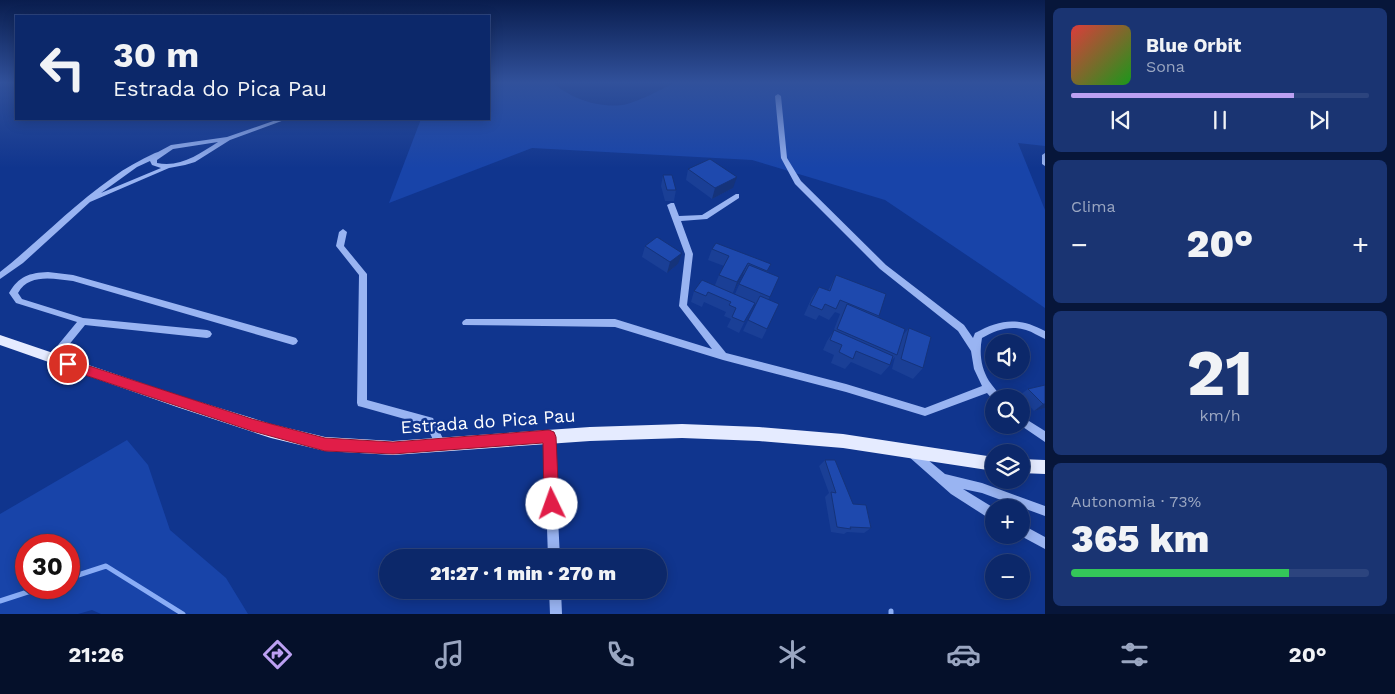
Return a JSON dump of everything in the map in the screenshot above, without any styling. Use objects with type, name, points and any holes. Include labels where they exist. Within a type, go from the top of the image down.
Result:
[{"type":"main road","name":"Estrada do Pica Pau","points":[[0,340],[262,428],[325,444],[384,448],[549,437],[682,431],[759,434],[843,441],[985,463]]},
{"type":"main road","points":[[1030,466],[1045,467]]},
{"type":"street","points":[[779,111],[784,158],[798,182],[884,266],[961,328],[975,349]]},
{"type":"street","points":[[83,203],[172,166],[192,160],[228,139],[281,120]]},
{"type":"street","points":[[0,276],[118,174],[171,147],[228,139]]},
{"type":"street","points":[[171,147],[153,159],[154,164],[162,167],[172,166]]},
{"type":"street","points":[[676,219],[704,217],[736,196]]},
{"type":"street","points":[[671,205],[689,254],[683,306],[723,356]]},
{"type":"street","points":[[343,232],[340,246],[363,274],[362,403],[429,420],[441,445]]},
{"type":"street","points":[[207,334],[83,321],[19,301],[13,293],[16,285],[30,277],[45,275],[73,278],[294,340]]},
{"type":"street","points":[[52,359],[83,321]]},
{"type":"street","points":[[466,322],[615,323],[723,356],[846,388],[925,412],[988,388],[976,365],[975,349],[978,336],[1002,324],[1020,325],[1045,335]]},
{"type":"street","points":[[1030,426],[1045,437]]},
{"type":"street","points":[[549,437],[554,549]]},
{"type":"street","points":[[912,453],[962,495],[985,510]]},
{"type":"street","points":[[942,479],[982,488],[1044,511]]},
{"type":"street","points":[[1030,535],[1045,543]]},
{"type":"street","points":[[556,599],[556,614]]},
{"type":"shaded area","points":[[490,111],[1045,111],[1045,146],[1018,143],[1045,210],[1045,308],[885,200],[752,160],[532,148],[389,203],[421,120],[490,120]]},
{"type":"shaded area","points":[[127,440],[148,465],[170,530],[226,578],[248,614],[101,614],[92,610],[78,614],[0,614],[0,514]]},
{"type":"building","points":[[710,159],[737,177],[715,188],[688,169]]},
{"type":"building","points":[[663,175],[672,175],[676,190],[667,190]]},
{"type":"building","points":[[657,237],[682,253],[670,262],[645,246]]},
{"type":"building","points":[[716,243],[771,264],[767,271],[748,263],[737,282],[719,275],[729,256],[712,249]]},
{"type":"building","points":[[749,265],[779,277],[770,297],[739,284]]},
{"type":"building","points":[[836,275],[886,294],[879,316],[840,300],[836,309],[825,304],[822,310],[810,305],[819,287],[830,291]]},
{"type":"building","points":[[702,280],[755,303],[744,322],[732,317],[736,308],[729,305],[731,302],[708,292],[706,296],[694,291]]},
{"type":"building","points":[[760,296],[779,304],[767,329],[748,320]]},
{"type":"building","points":[[847,304],[905,329],[897,355],[837,329]]},
{"type":"building","points":[[909,328],[931,337],[923,368],[901,359]]},
{"type":"building","points":[[834,330],[893,356],[890,365],[856,351],[853,359],[839,352],[842,345],[830,340]]},
{"type":"building","points":[[1045,385],[1045,404],[1030,389],[1028,389]]},
{"type":"building","points":[[825,460],[835,460],[853,504],[866,505],[871,528],[850,527],[851,529],[837,527],[831,492],[836,493]]},
{"type":"waterway","points":[[80,574],[106,566],[183,614]]},
{"type":"waterway","points":[[0,601],[15,596]]},
{"type":"route","points":[[68,364],[252,425],[325,444],[357,448],[393,448],[549,437],[552,504]]}]
